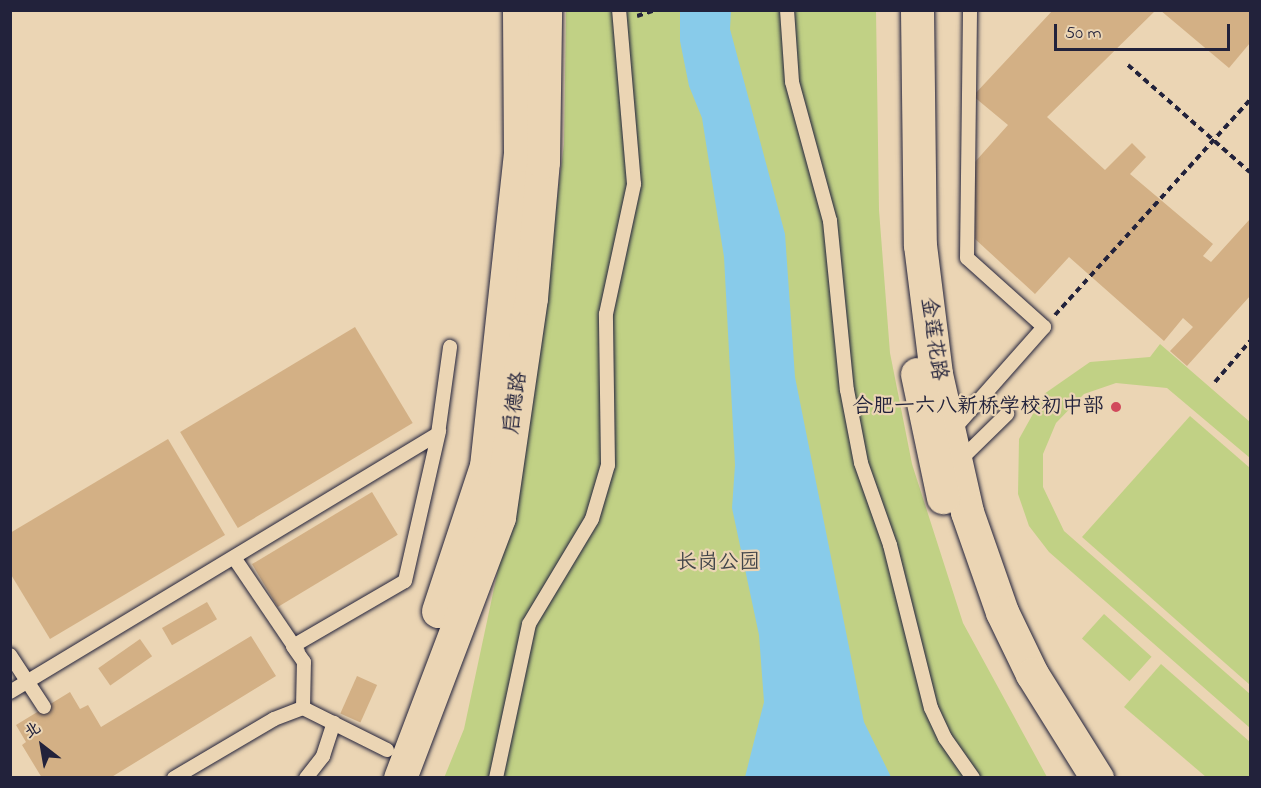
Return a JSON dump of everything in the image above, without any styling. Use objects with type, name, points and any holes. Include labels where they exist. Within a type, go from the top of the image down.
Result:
[{"type":"street","name":"启德路","points":[[388,768],[486,466],[520,155],[519,10]]},
{"type":"street","name":"启德路","points":[[388,768],[499,517],[531,298],[543,162],[544,10]]},
{"type":"street","name":"金莲花路","points":[[897,10],[899,223],[926,437],[957,546],[1006,674],[1069,777]]},
{"type":"street","name":"金莲花路","points":[[917,10],[920,245],[936,374],[957,464],[1002,612],[1052,711],[1097,777]]},
{"type":"lane","points":[[496,777],[530,624],[592,519],[608,465],[606,314],[634,184],[619,10]]},
{"type":"lane","points":[[787,10],[792,82],[830,220],[847,390],[861,463],[890,545],[931,708],[945,738],[973,777]]},
{"type":"lane","points":[[951,433],[1044,327],[967,258],[970,10]]},
{"type":"lane","points":[[293,646],[405,582],[438,434],[450,347]]},
{"type":"lane","points":[[957,464],[1007,414]]},
{"type":"lane","points":[[10,692],[235,559],[438,434]]},
{"type":"lane","points":[[235,559],[304,662],[303,708]]},
{"type":"lane","points":[[10,655],[44,707]]},
{"type":"lane","points":[[174,777],[274,719],[303,708],[333,723],[388,768]]},
{"type":"lane","points":[[306,777],[323,756],[333,723]]},
{"type":"path","points":[[1128,65],[1251,172]]},
{"type":"path","points":[[1044,327],[1251,100]]},
{"type":"path","points":[[1215,382],[1251,341]]},
{"type":"green space","name":"长岗公园","points":[[566,11],[876,11],[879,210],[890,353],[912,464],[963,623],[1047,777],[444,778],[464,729],[528,429],[564,144]]},
{"type":"green space","points":[[1160,344],[1250,422],[1250,458],[1167,388],[1116,383],[1084,394],[1056,423],[1043,454],[1043,487],[1064,531],[1250,694],[1250,728],[1049,552],[1029,526],[1018,494],[1019,439],[1044,394],[1090,362],[1150,357]]},
{"type":"green space","points":[[1190,416],[1250,468],[1250,685],[1082,537]]},
{"type":"green space","points":[[1104,614],[1152,657],[1129,681],[1082,639]]},
{"type":"green space","points":[[1161,664],[1250,742],[1250,777],[1206,777],[1124,707]]},
{"type":"water","points":[[680,11],[731,11],[730,29],[785,234],[795,377],[864,722],[891,777],[745,777],[764,702],[759,635],[732,508],[735,465],[724,257],[702,118],[689,86],[680,41]]},
{"type":"building","points":[[1053,10],[1156,10],[1047,117],[1105,170],[1132,143],[1146,157],[1130,174],[1213,244],[1203,256],[1211,262],[1250,219],[1250,296],[1187,366],[1170,351],[1193,327],[1183,318],[1164,341],[1069,257],[1035,294],[975,239],[974,163],[1008,125],[973,96]]},
{"type":"building","points":[[1160,10],[1250,10],[1250,43],[1229,68]]},
{"type":"building","points":[[355,327],[413,423],[238,528],[180,432]]},
{"type":"building","points":[[168,439],[225,535],[50,639],[10,573],[10,533]]},
{"type":"building","points":[[372,492],[398,535],[278,607],[252,564]]},
{"type":"building","points":[[207,602],[217,619],[172,645],[162,628]]},
{"type":"building","points":[[251,636],[276,676],[110,778],[42,778],[22,745],[26,742],[16,725],[70,692],[80,709],[88,705],[101,727]]},
{"type":"building","points":[[140,639],[152,656],[110,685],[98,668]]},
{"type":"building","points":[[357,676],[377,685],[360,722],[340,713]]},
{"type":"place","name":"合肥一六八新桥学校初中部","points":[[1116,407]]}]
